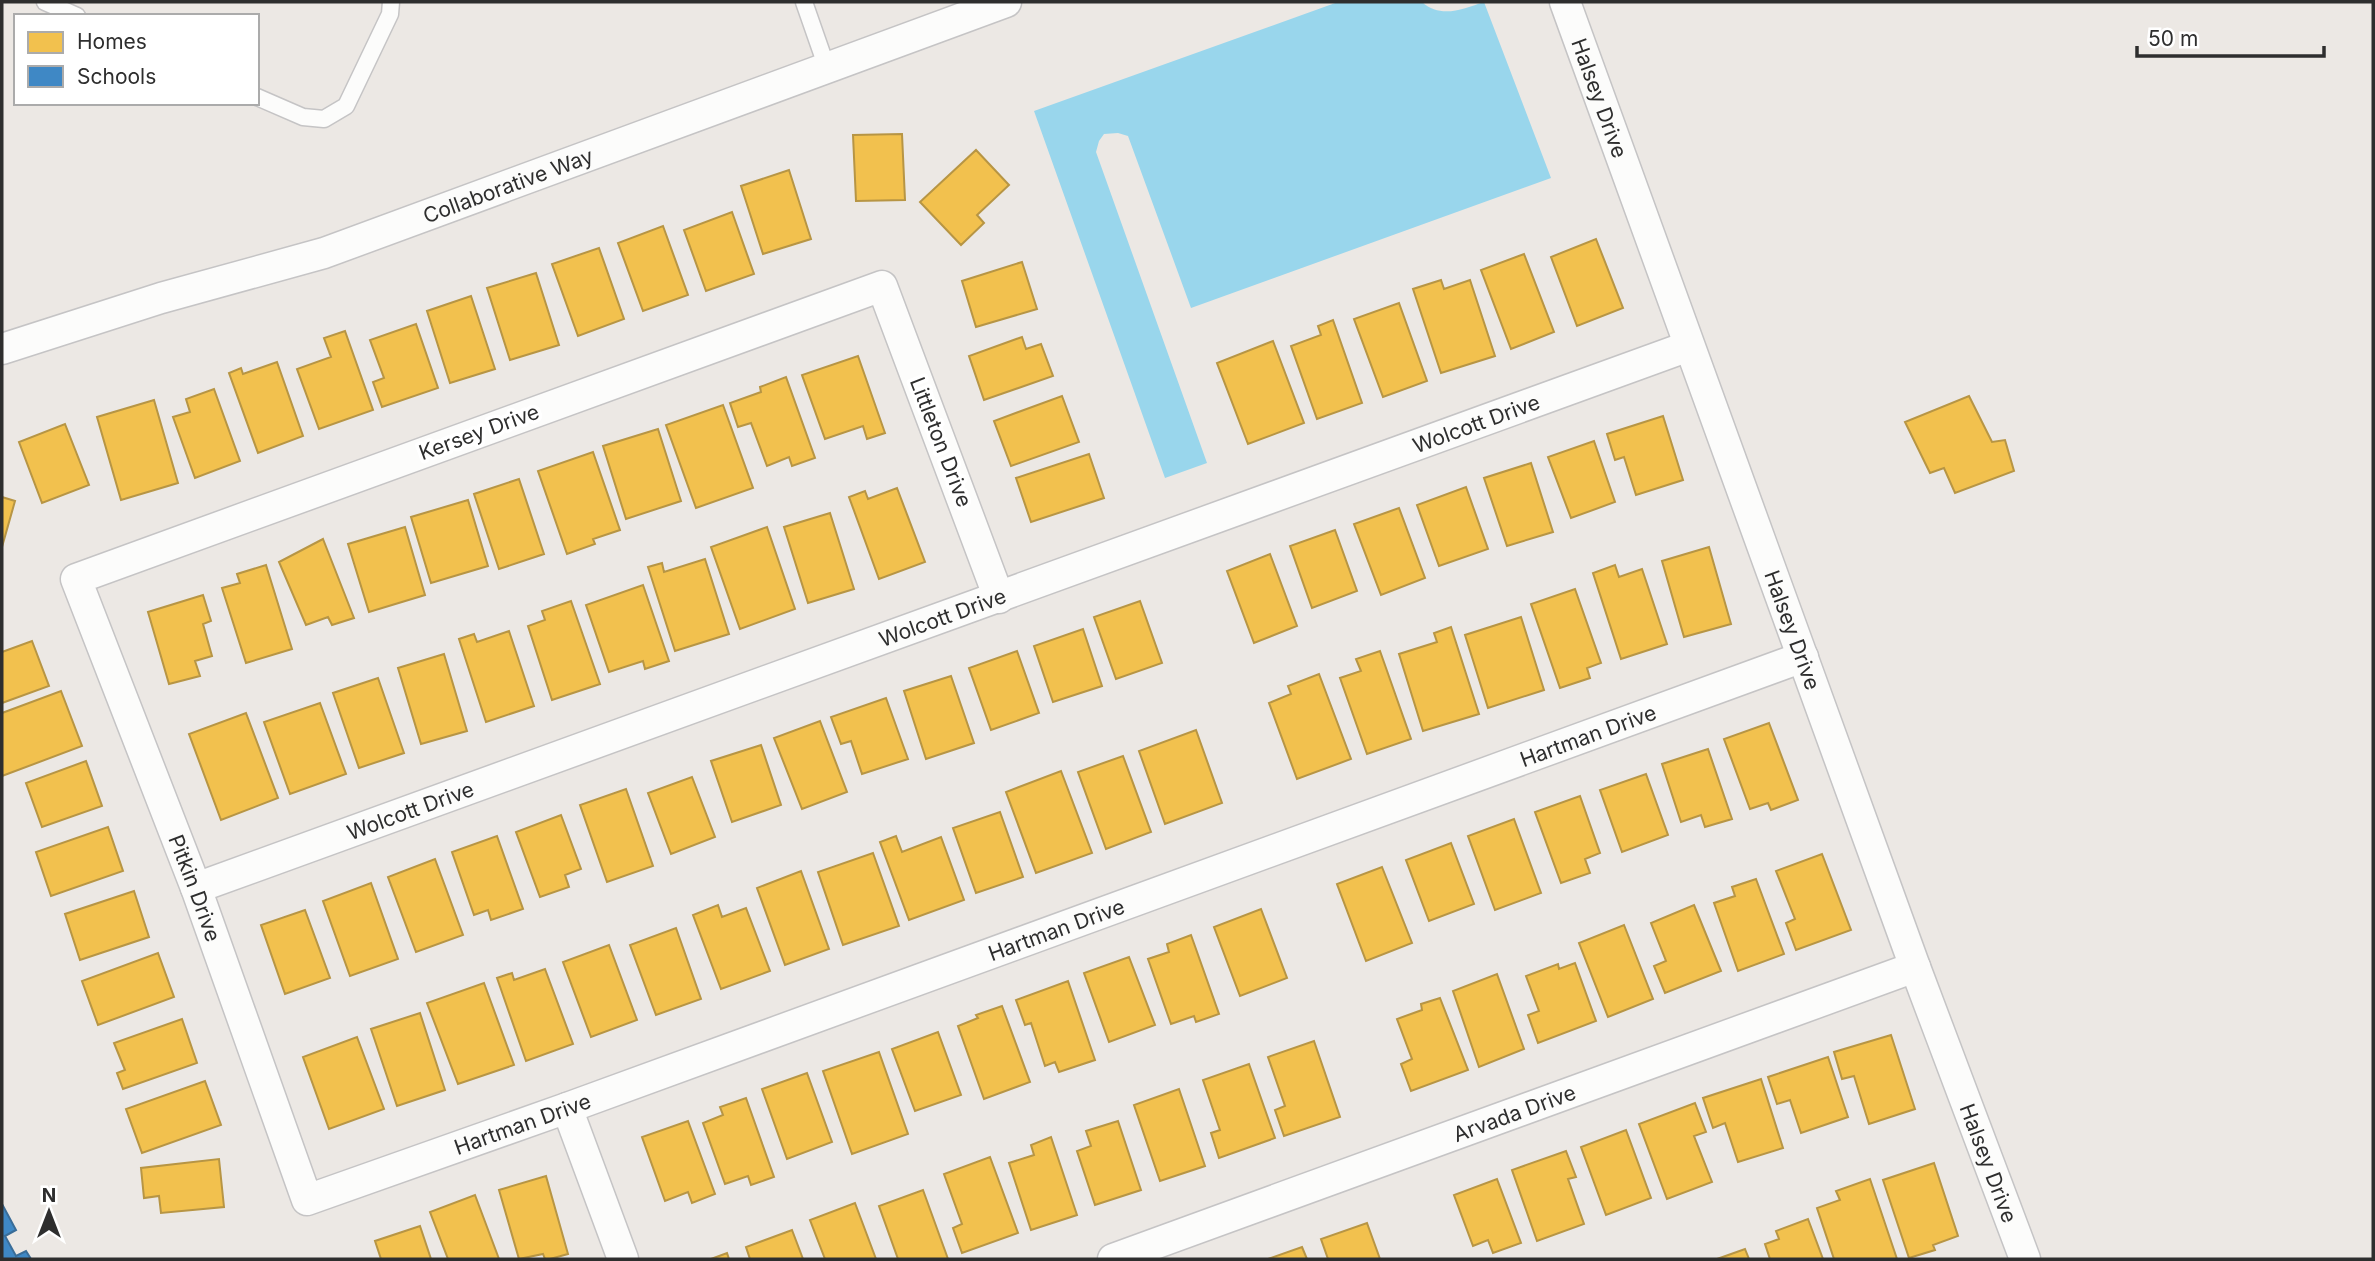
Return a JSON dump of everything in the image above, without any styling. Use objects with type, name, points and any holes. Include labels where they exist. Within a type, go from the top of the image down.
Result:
[{"type":"street","name":"Collaborative Way","points":[[2,349],[161,298],[324,253],[1006,2]]},
{"type":"street","name":"Halsey Drive","points":[[1565,2],[1915,967],[2025,1259]]},
{"type":"street","name":"Kersey Drive","points":[[76,579],[882,286]]},
{"type":"street","name":"Littleton Drive","points":[[882,286],[999,597]]},
{"type":"street","name":"Wolcott Drive","points":[[196,888],[1689,346]]},
{"type":"street","name":"Pitkin Drive","points":[[76,579],[196,888],[307,1200]]},
{"type":"street","name":"Hartman Drive","points":[[307,1200],[567,1108],[1803,657]]},
{"type":"street","name":"Arvada Drive","points":[[1114,1259],[1915,967]]},
{"type":"street","points":[[567,1108],[623,1259]]},
{"type":"lane","points":[[45,2],[72,14]]},
{"type":"lane","points":[[259,98],[303,117],[324,119],[346,106],[390,14],[391,2]]},
{"type":"lane","points":[[804,2],[827,68]]},
{"type":"water","points":[[1338,2],[1422,2],[1437,10],[1452,11],[1484,2],[1551,178],[1191,308],[1128,136],[1118,133],[1104,134],[1096,152],[1207,463],[1165,478],[1034,111]]},
{"type":"building: Homes","points":[[902,134],[905,200],[856,201],[853,135]]},
{"type":"building: Homes","points":[[976,150],[1009,185],[977,215],[984,223],[961,245],[920,202]]},
{"type":"building: Homes","points":[[789,170],[811,239],[763,254],[741,186]]},
{"type":"building: Homes","points":[[732,212],[754,274],[706,291],[684,230]]},
{"type":"building: Homes","points":[[663,226],[688,295],[643,311],[618,243]]},
{"type":"building: Homes","points":[[1596,239],[1623,308],[1577,326],[1551,257]]},
{"type":"building: Homes","points":[[599,248],[624,319],[578,336],[552,264]]},
{"type":"building: Homes","points":[[1524,254],[1554,332],[1511,349],[1481,270]]},
{"type":"building: Homes","points":[[1022,262],[1037,309],[976,327],[962,281]]},
{"type":"building: Homes","points":[[536,273],[559,345],[510,360],[487,288]]},
{"type":"building: Homes","points":[[1441,280],[1444,289],[1470,280],[1495,356],[1441,373],[1413,289]]},
{"type":"building: Homes","points":[[471,296],[495,369],[450,383],[427,311]]},
{"type":"building: Homes","points":[[1399,303],[1427,381],[1383,397],[1354,319]]},
{"type":"building: Homes","points":[[1333,320],[1362,403],[1317,419],[1291,346],[1321,335],[1318,326]]},
{"type":"building: Homes","points":[[416,324],[438,388],[382,407],[373,382],[384,378],[370,340]]},
{"type":"building: Homes","points":[[345,331],[373,410],[319,429],[297,369],[331,357],[324,338]]},
{"type":"building: Homes","points":[[1022,337],[1026,349],[1041,344],[1053,376],[984,400],[969,356]]},
{"type":"building: Homes","points":[[1273,341],[1304,423],[1248,444],[1217,363]]},
{"type":"building: Homes","points":[[858,356],[885,433],[867,439],[863,426],[825,439],[802,375]]},
{"type":"building: Homes","points":[[277,362],[303,436],[258,453],[229,373],[241,368],[243,374]]},
{"type":"building: Homes","points":[[786,377],[815,458],[792,466],[789,457],[767,466],[751,423],[738,427],[730,403],[761,392],[760,387]]},
{"type":"building: Homes","points":[[214,389],[240,461],[195,478],[173,417],[190,412],[186,399]]},
{"type":"building: Homes","points":[[1062,396],[1079,442],[1011,466],[994,421]]},
{"type":"building: Homes","points":[[1969,396],[1992,442],[2005,440],[2014,471],[1955,493],[1944,468],[1930,473],[1905,422]]},
{"type":"building: Homes","points":[[154,400],[178,483],[121,500],[97,417]]},
{"type":"building: Homes","points":[[723,405],[753,488],[696,508],[666,425]]},
{"type":"building: Homes","points":[[1663,416],[1683,480],[1636,495],[1624,457],[1615,460],[1607,434]]},
{"type":"building: Homes","points":[[65,424],[89,485],[42,503],[19,442]]},
{"type":"building: Homes","points":[[658,429],[681,501],[626,519],[603,446]]},
{"type":"building: Homes","points":[[1594,441],[1615,502],[1571,518],[1548,457]]},
{"type":"building: Homes","points":[[593,452],[620,530],[593,539],[595,544],[567,554],[538,471]]},
{"type":"building: Homes","points":[[1089,454],[1104,498],[1031,522],[1016,478]]},
{"type":"building: Homes","points":[[1531,463],[1553,532],[1507,546],[1484,478]]},
{"type":"building: Homes","points":[[519,479],[544,554],[499,569],[474,494]]},
{"type":"building: Homes","points":[[1466,487],[1488,549],[1439,566],[1417,505]]},
{"type":"building: Homes","points":[[897,488],[925,562],[879,579],[849,497],[865,491],[868,499]]},
{"type":"building: Homes","points":[[2,497],[15,501],[2,547]]},
{"type":"building: Homes","points":[[468,500],[488,566],[431,583],[411,517]]},
{"type":"building: Homes","points":[[1399,508],[1425,578],[1381,595],[1354,524]]},
{"type":"building: Homes","points":[[830,513],[854,589],[808,603],[784,527]]},
{"type":"building: Homes","points":[[405,527],[425,595],[369,612],[348,544]]},
{"type":"building: Homes","points":[[767,527],[795,609],[740,629],[711,547]]},
{"type":"building: Homes","points":[[1335,530],[1357,591],[1312,608],[1290,546]]},
{"type":"building: Homes","points":[[323,539],[354,618],[332,625],[328,617],[306,625],[279,562]]},
{"type":"building: Homes","points":[[1709,547],[1731,624],[1684,637],[1662,561]]},
{"type":"building: Homes","points":[[1270,554],[1297,626],[1254,643],[1227,571]]},
{"type":"building: Homes","points":[[705,559],[729,634],[675,651],[648,567],[662,563],[664,572]]},
{"type":"building: Homes","points":[[266,565],[292,649],[246,663],[222,588],[240,583],[237,574]]},
{"type":"building: Homes","points":[[1615,565],[1619,577],[1642,569],[1667,644],[1621,659],[1593,573]]},
{"type":"building: Homes","points":[[643,585],[669,661],[645,669],[643,661],[609,672],[586,605]]},
{"type":"building: Homes","points":[[1575,589],[1601,663],[1587,668],[1590,678],[1560,688],[1531,604]]},
{"type":"building: Homes","points":[[203,595],[211,621],[203,624],[212,656],[195,661],[200,676],[169,684],[148,612]]},
{"type":"building: Homes","points":[[571,601],[600,684],[552,700],[528,626],[545,620],[542,611]]},
{"type":"building: Homes","points":[[1140,601],[1162,663],[1116,679],[1094,617]]},
{"type":"building: Homes","points":[[1521,617],[1544,690],[1488,708],[1465,635]]},
{"type":"building: Homes","points":[[1451,627],[1479,714],[1423,731],[1399,654],[1437,642],[1434,633]]},
{"type":"building: Homes","points":[[1083,629],[1102,686],[1053,702],[1034,646]]},
{"type":"building: Homes","points":[[509,631],[534,706],[486,722],[459,639],[474,634],[477,642]]},
{"type":"building: Homes","points":[[32,641],[49,686],[2,703],[2,652]]},
{"type":"building: Homes","points":[[1017,651],[1039,713],[991,730],[969,668]]},
{"type":"building: Homes","points":[[1380,651],[1411,739],[1367,754],[1340,678],[1361,671],[1356,659]]},
{"type":"building: Homes","points":[[444,654],[467,731],[421,744],[398,668]]},
{"type":"building: Homes","points":[[1319,674],[1351,759],[1297,779],[1269,703],[1291,694],[1288,686]]},
{"type":"building: Homes","points":[[951,676],[974,743],[926,759],[904,691]]},
{"type":"building: Homes","points":[[378,678],[404,753],[359,768],[333,693]]},
{"type":"building: Homes","points":[[61,691],[82,746],[2,776],[2,713]]},
{"type":"building: Homes","points":[[886,698],[908,759],[862,774],[851,741],[841,744],[831,717]]},
{"type":"building: Homes","points":[[320,703],[346,774],[290,794],[264,722]]},
{"type":"building: Homes","points":[[246,713],[278,798],[221,820],[189,734]]},
{"type":"building: Homes","points":[[820,721],[847,792],[802,809],[774,738]]},
{"type":"building: Homes","points":[[1769,723],[1798,800],[1771,810],[1768,803],[1750,809],[1724,739]]},
{"type":"building: Homes","points":[[1196,730],[1222,803],[1165,824],[1139,751]]},
{"type":"building: Homes","points":[[761,745],[781,805],[732,822],[711,761]]},
{"type":"building: Homes","points":[[1708,749],[1732,819],[1705,827],[1701,815],[1681,822],[1662,764]]},
{"type":"building: Homes","points":[[1123,756],[1151,832],[1106,849],[1078,772]]},
{"type":"building: Homes","points":[[86,761],[102,806],[42,827],[26,783]]},
{"type":"building: Homes","points":[[1061,771],[1092,853],[1036,873],[1006,792]]},
{"type":"building: Homes","points":[[1646,774],[1668,835],[1622,852],[1600,790]]},
{"type":"building: Homes","points":[[692,777],[715,837],[671,854],[648,793]]},
{"type":"building: Homes","points":[[626,789],[653,866],[607,882],[580,805]]},
{"type":"building: Homes","points":[[1580,796],[1600,853],[1585,859],[1590,873],[1561,883],[1535,812]]},
{"type":"building: Homes","points":[[1000,812],[1023,877],[976,893],[953,828]]},
{"type":"building: Homes","points":[[561,815],[581,869],[565,875],[569,887],[540,897],[516,832]]},
{"type":"building: Homes","points":[[1514,819],[1541,893],[1495,910],[1468,836]]},
{"type":"building: Homes","points":[[108,827],[123,871],[51,896],[36,852]]},
{"type":"building: Homes","points":[[497,836],[523,909],[491,920],[488,910],[474,915],[452,852]]},
{"type":"building: Homes","points":[[896,836],[902,852],[941,837],[964,900],[909,920],[880,842]]},
{"type":"building: Homes","points":[[1451,843],[1474,904],[1429,921],[1406,860]]},
{"type":"building: Homes","points":[[873,853],[899,926],[843,945],[818,872]]},
{"type":"building: Homes","points":[[1822,854],[1851,930],[1796,950],[1786,923],[1795,919],[1776,871]]},
{"type":"building: Homes","points":[[435,859],[463,935],[416,952],[388,877]]},
{"type":"building: Homes","points":[[1382,867],[1412,943],[1366,961],[1337,884]]},
{"type":"building: Homes","points":[[801,871],[829,949],[785,965],[757,888]]},
{"type":"building: Homes","points":[[1756,879],[1784,954],[1738,971],[1714,903],[1735,896],[1732,887]]},
{"type":"building: Homes","points":[[371,883],[398,959],[350,976],[323,901]]},
{"type":"building: Homes","points":[[134,891],[149,937],[80,960],[65,914]]},
{"type":"building: Homes","points":[[718,905],[722,917],[746,908],[770,971],[721,989],[693,915]]},
{"type":"building: Homes","points":[[1694,905],[1721,971],[1665,993],[1654,966],[1666,961],[1651,923]]},
{"type":"building: Homes","points":[[1261,909],[1287,978],[1240,996],[1214,927]]},
{"type":"building: Homes","points":[[305,910],[330,978],[285,994],[261,925]]},
{"type":"building: Homes","points":[[1624,925],[1653,999],[1608,1017],[1579,943]]},
{"type":"building: Homes","points":[[676,928],[701,999],[656,1015],[630,945]]},
{"type":"building: Homes","points":[[1191,935],[1219,1014],[1196,1022],[1194,1016],[1171,1024],[1148,959],[1169,952],[1167,944]]},
{"type":"building: Homes","points":[[609,945],[637,1020],[591,1037],[563,962]]},
{"type":"building: Homes","points":[[158,953],[174,997],[98,1025],[82,981]]},
{"type":"building: Homes","points":[[1129,957],[1155,1025],[1109,1042],[1084,973]]},
{"type":"building: Homes","points":[[1575,963],[1596,1021],[1538,1043],[1528,1015],[1539,1011],[1526,976],[1558,964],[1559,969]]},
{"type":"building: Homes","points":[[545,969],[573,1044],[526,1061],[497,978],[512,973],[514,980]]},
{"type":"building: Homes","points":[[1497,974],[1524,1049],[1479,1067],[1453,991]]},
{"type":"building: Homes","points":[[1068,981],[1095,1060],[1059,1072],[1055,1062],[1045,1066],[1031,1023],[1025,1025],[1016,1000]]},
{"type":"building: Homes","points":[[484,983],[514,1065],[458,1084],[427,1003]]},
{"type":"building: Homes","points":[[1440,998],[1468,1070],[1411,1091],[1401,1064],[1412,1059],[1397,1019],[1422,1010],[1421,1004]]},
{"type":"building: Homes","points":[[1002,1006],[1030,1082],[984,1099],[958,1026],[978,1018],[976,1015]]},
{"type":"building: Homes","points":[[420,1013],[445,1090],[397,1106],[371,1029]]},
{"type":"building: Homes","points":[[182,1019],[197,1063],[123,1089],[117,1073],[125,1070],[114,1043]]},
{"type":"building: Homes","points":[[938,1032],[961,1095],[915,1111],[892,1049]]},
{"type":"building: Homes","points":[[1891,1035],[1915,1109],[1869,1124],[1854,1076],[1842,1079],[1834,1052]]},
{"type":"building: Homes","points":[[357,1037],[384,1109],[329,1129],[303,1057]]},
{"type":"building: Homes","points":[[1314,1041],[1340,1117],[1284,1136],[1275,1110],[1285,1106],[1268,1057]]},
{"type":"building: Homes","points":[[879,1052],[908,1134],[852,1154],[823,1071]]},
{"type":"building: Homes","points":[[1828,1057],[1848,1117],[1801,1133],[1790,1100],[1777,1104],[1768,1077]]},
{"type":"building: Homes","points":[[1249,1064],[1275,1138],[1219,1158],[1211,1133],[1220,1130],[1203,1080]]},
{"type":"building: Homes","points":[[807,1073],[832,1142],[787,1159],[762,1089]]},
{"type":"building: Homes","points":[[1761,1079],[1783,1148],[1738,1162],[1725,1123],[1713,1128],[1703,1098]]},
{"type":"building: Homes","points":[[205,1081],[221,1125],[142,1153],[126,1109]]},
{"type":"building: Homes","points":[[1179,1089],[1205,1166],[1160,1181],[1134,1105]]},
{"type":"building: Homes","points":[[746,1098],[774,1177],[751,1185],[748,1176],[725,1184],[703,1123],[723,1115],[720,1107]]},
{"type":"building: Homes","points":[[1695,1103],[1706,1132],[1694,1136],[1712,1182],[1667,1199],[1639,1124]]},
{"type":"building: Homes","points":[[688,1121],[715,1194],[692,1203],[688,1192],[665,1201],[642,1137]]},
{"type":"building: Homes","points":[[1118,1121],[1141,1190],[1095,1205],[1077,1151],[1091,1146],[1086,1131]]},
{"type":"building: Homes","points":[[1626,1130],[1651,1198],[1606,1215],[1581,1147]]},
{"type":"building: Homes","points":[[1051,1137],[1077,1215],[1031,1230],[1009,1163],[1034,1155],[1031,1145]]},
{"type":"building: Homes","points":[[1566,1151],[1576,1177],[1568,1179],[1584,1224],[1537,1241],[1512,1170]]},
{"type":"building: Homes","points":[[990,1157],[1018,1233],[962,1253],[953,1228],[962,1224],[944,1174]]},
{"type":"building: Homes","points":[[219,1159],[224,1207],[161,1213],[159,1196],[144,1198],[141,1168]]},
{"type":"building: Homes","points":[[1934,1163],[1958,1236],[1933,1245],[1935,1250],[1909,1258],[1883,1180]]},
{"type":"building: Homes","points":[[546,1176],[568,1254],[550,1259],[545,1259],[543,1254],[519,1259],[499,1190]]},
{"type":"building: Homes","points":[[1497,1179],[1521,1243],[1493,1253],[1488,1240],[1473,1246],[1454,1195]]},
{"type":"building: Homes","points":[[1870,1179],[1897,1259],[1834,1259],[1817,1208],[1840,1200],[1836,1191]]},
{"type":"building: Homes","points":[[923,1190],[948,1259],[898,1259],[879,1206]]},
{"type":"building: Homes","points":[[475,1195],[499,1259],[448,1259],[430,1212]]},
{"type":"building: Homes","points":[[855,1203],[876,1259],[825,1259],[810,1220]]},
{"type":"building: Homes","points":[[1808,1219],[1823,1259],[1770,1259],[1765,1244],[1779,1239],[1776,1231]]},
{"type":"building: Homes","points":[[1367,1223],[1380,1259],[1328,1259],[1321,1239]]},
{"type":"building: Homes","points":[[420,1226],[431,1259],[381,1259],[375,1241]]},
{"type":"building: Homes","points":[[792,1230],[803,1259],[750,1259],[746,1247]]},
{"type":"building: Homes","points":[[1302,1247],[1307,1259],[1268,1259]]},
{"type":"building: Homes","points":[[1745,1249],[1749,1259],[1717,1259]]},
{"type":"building: Homes","points":[[727,1253],[729,1259],[711,1259]]},
{"type":"building: Schools","points":[[2,1204],[16,1230],[5,1236],[16,1256],[26,1251],[31,1259],[2,1259]]}]
